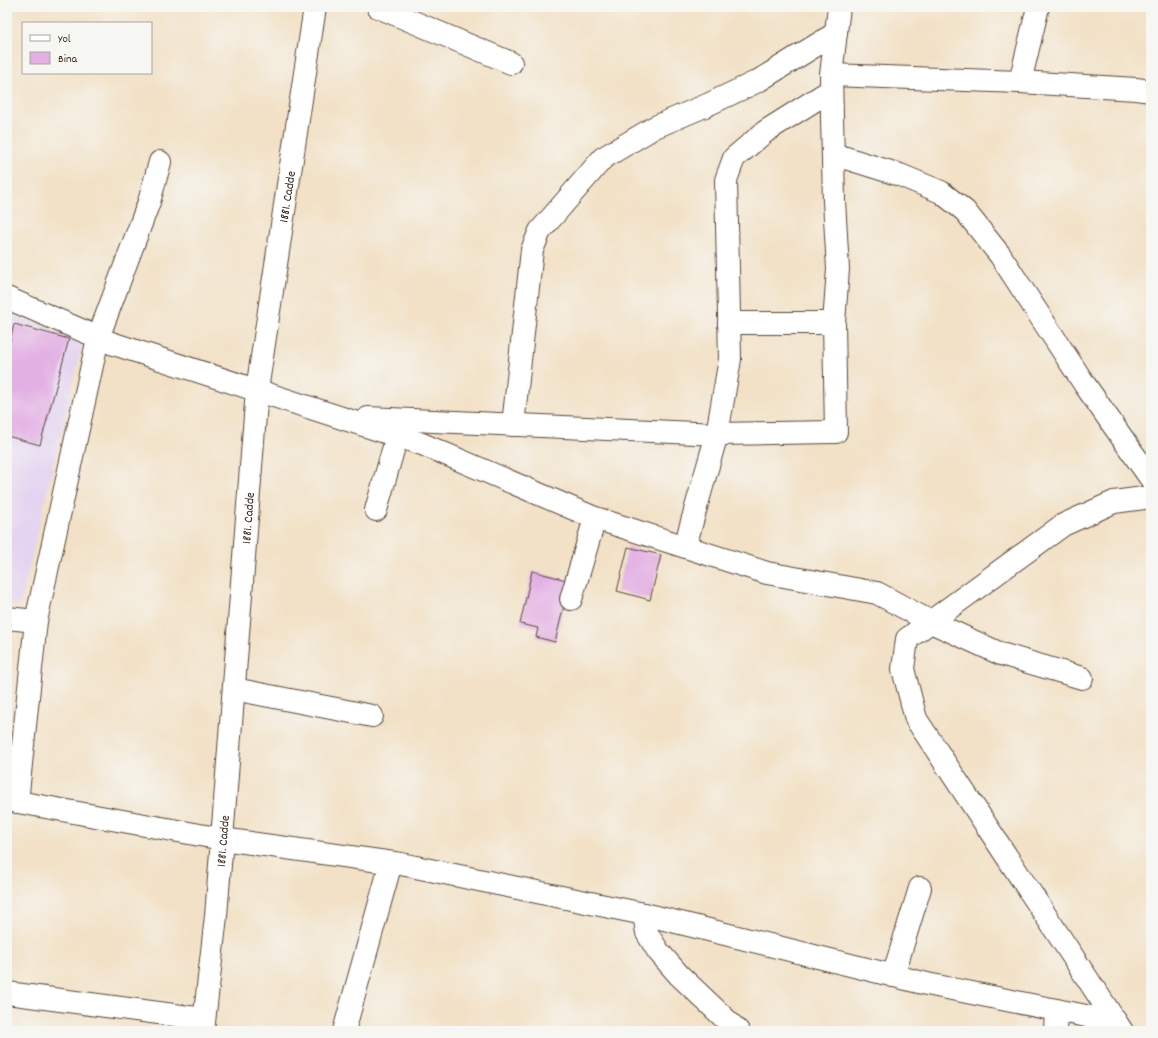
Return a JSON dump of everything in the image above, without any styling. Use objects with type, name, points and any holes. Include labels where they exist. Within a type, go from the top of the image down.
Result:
[{"type":"street","name":"1881. Cadde","points":[[203,1025],[216,916],[257,390],[315,7]]},
{"type":"street","points":[[378,7],[511,63]]},
{"type":"street","points":[[1020,82],[1038,7]]},
{"type":"street","points":[[341,417],[717,434],[836,432],[834,323],[838,269],[831,83],[836,15]]},
{"type":"street","points":[[512,425],[532,250],[540,231],[603,158],[655,127],[758,81],[836,15]]},
{"type":"street","points":[[685,546],[717,434],[730,359],[726,180],[734,158],[766,131],[831,83],[1020,82],[1151,91]]},
{"type":"street","points":[[833,154],[900,175],[941,192],[965,211],[1000,256],[1085,385],[1151,479]]},
{"type":"street","points":[[160,162],[149,202],[98,338],[36,620],[12,801],[222,839],[391,863],[644,914],[893,976],[1055,1020],[1119,1026]]},
{"type":"street","points":[[7,298],[111,343],[422,444],[595,518],[767,573],[877,593],[931,622],[1001,654],[1082,678]]},
{"type":"street","points":[[729,322],[834,323]]},
{"type":"street","points":[[376,510],[397,436]]},
{"type":"street","points":[[1119,1026],[916,719],[903,669],[907,639],[1063,525],[1114,502],[1151,497]]},
{"type":"street","points":[[571,599],[595,518]]},
{"type":"street","points":[[7,618],[36,620]]},
{"type":"street","points":[[234,690],[372,716]]},
{"type":"street","points":[[344,1031],[391,863]]},
{"type":"street","points":[[893,976],[920,888]]},
{"type":"street","points":[[644,914],[647,933],[658,951],[679,976],[738,1031]]},
{"type":"street","points":[[7,993],[203,1025]]},
{"type":"shaded area","points":[[7,312],[83,341],[20,606],[7,605]]},
{"type":"building","points":[[14,324],[69,339],[40,445],[7,436],[7,352]]},
{"type":"building","points":[[628,547],[661,555],[650,600],[617,591]]},
{"type":"building","points":[[532,571],[570,581],[555,642],[536,637],[538,628],[520,624]]}]
